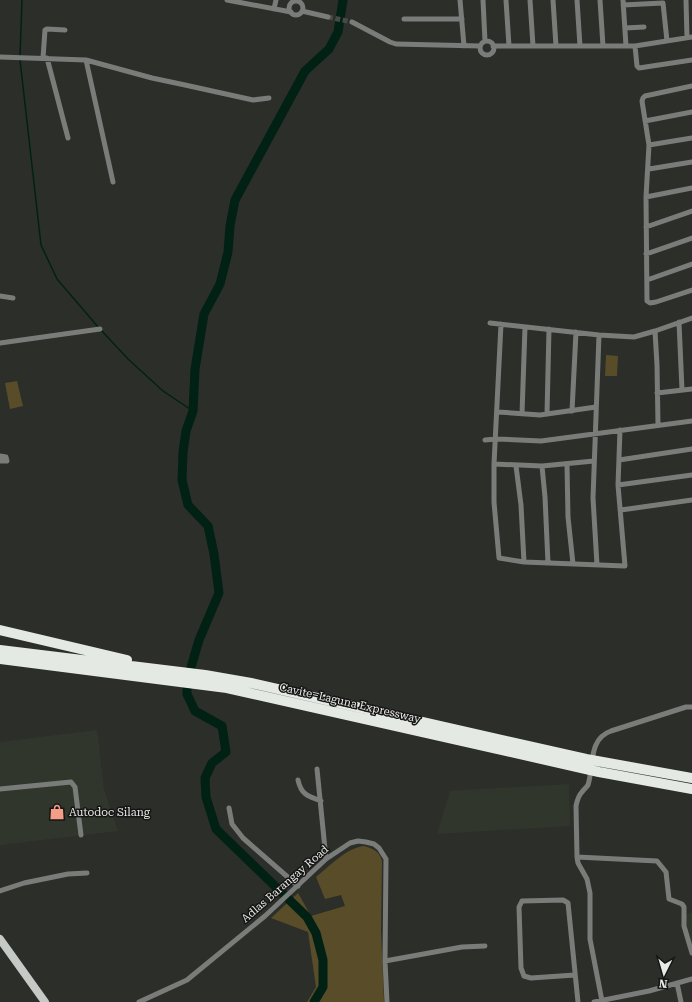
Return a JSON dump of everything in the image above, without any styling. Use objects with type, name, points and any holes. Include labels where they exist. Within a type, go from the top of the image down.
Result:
[{"type":"highway","points":[[0,630],[177,677]]},
{"type":"highway","name":"Cavite–Laguna Expressway","points":[[0,650],[177,677]]},
{"type":"highway","name":"Cavite–Laguna Expressway","points":[[0,659],[204,680],[251,683],[586,759],[692,778]]},
{"type":"highway","name":"Cavite–Laguna Expressway","points":[[204,680],[250,693],[599,772],[692,789]]},
{"type":"main road","points":[[0,939],[45,1002]]},
{"type":"street","points":[[227,0],[291,12],[295,15],[302,11],[328,17]]},
{"type":"street","points":[[274,9],[276,0]]},
{"type":"street","points":[[460,0],[464,46]]},
{"type":"street","points":[[352,22],[396,44],[480,46],[485,41],[483,0]]},
{"type":"street","points":[[506,0],[509,46]]},
{"type":"street","points":[[530,0],[533,46]]},
{"type":"street","points":[[553,0],[556,46]]},
{"type":"street","points":[[576,0],[580,46]]},
{"type":"street","points":[[600,0],[603,46]]},
{"type":"street","points":[[485,41],[491,43],[493,46],[635,46],[690,37],[686,0]]},
{"type":"street","points":[[291,12],[291,4],[298,1],[303,6],[302,11]]},
{"type":"street","points":[[626,46],[623,2],[663,3],[667,41]]},
{"type":"street","points":[[404,19],[462,19]]},
{"type":"street","points":[[625,28],[644,27]]},
{"type":"street","points":[[65,30],[45,30],[45,58],[68,138]]},
{"type":"street","points":[[480,46],[481,51],[488,54],[492,51],[493,46]]},
{"type":"street","points":[[635,46],[637,66],[639,68],[692,60]]},
{"type":"street","points":[[0,57],[86,60],[152,78],[253,100],[269,98]]},
{"type":"street","points":[[86,60],[113,182]]},
{"type":"street","points":[[692,86],[645,96],[642,101],[649,146],[649,169],[646,197],[647,301],[650,303],[656,302],[692,290]]},
{"type":"street","points":[[645,121],[692,112]]},
{"type":"street","points":[[649,146],[692,138]]},
{"type":"street","points":[[649,169],[692,162]]},
{"type":"street","points":[[646,197],[692,188]]},
{"type":"street","points":[[646,227],[692,211]]},
{"type":"street","points":[[646,254],[692,238]]},
{"type":"street","points":[[647,280],[692,264]]},
{"type":"street","points":[[0,296],[13,298]]},
{"type":"street","points":[[490,323],[599,335],[634,337],[692,318]]},
{"type":"street","points":[[679,322],[682,390]]},
{"type":"street","points":[[501,324],[498,412],[494,464],[494,502],[499,558],[524,562],[625,566],[618,485],[620,430]]},
{"type":"street","points":[[522,414],[525,327]]},
{"type":"street","points":[[0,343],[100,329]]},
{"type":"street","points":[[547,414],[549,329]]},
{"type":"street","points":[[655,331],[658,425]]},
{"type":"street","points":[[572,410],[576,332]]},
{"type":"street","points":[[597,565],[593,498],[599,335]]},
{"type":"street","points":[[657,393],[692,389]]},
{"type":"street","points":[[498,412],[540,415],[596,407]]},
{"type":"street","points":[[485,440],[541,441],[692,421]]},
{"type":"street","points":[[619,460],[692,449]]},
{"type":"street","points":[[0,456],[6,459],[0,461]]},
{"type":"street","points":[[494,464],[542,466],[594,461]]},
{"type":"street","points":[[567,464],[568,517],[573,564]]},
{"type":"street","points":[[516,466],[521,505],[524,562]]},
{"type":"street","points":[[542,466],[548,563]]},
{"type":"street","points":[[618,485],[692,475]]},
{"type":"street","points":[[620,510],[692,500]]},
{"type":"street","points":[[602,1001],[590,939],[590,893],[587,879],[578,863],[577,857],[576,806],[578,796],[588,784],[598,738],[607,732],[686,707],[692,707]]},
{"type":"street","points":[[317,769],[326,859]]},
{"type":"street","points":[[298,780],[300,788],[304,793],[320,801]]},
{"type":"street","points":[[0,789],[71,782],[75,787],[81,835]]},
{"type":"street","points":[[229,808],[232,824],[243,838],[298,886]]},
{"type":"street","name":"Adlas Barangay Road","points":[[140,1002],[187,980],[282,901],[326,859],[350,843],[358,841],[374,844],[379,848],[386,859],[386,1002]]},
{"type":"street","points":[[577,857],[657,861],[666,872],[669,899],[682,904],[684,907],[684,926],[692,954]]},
{"type":"street","points":[[0,891],[24,883],[68,874],[88,873]]},
{"type":"street","points":[[575,974],[530,978],[524,976],[521,968],[519,907],[522,901],[567,901],[569,907],[578,1002]]},
{"type":"street","points":[[385,961],[462,947],[485,946]]},
{"type":"street","points":[[594,1002],[649,992],[692,979]]},
{"type":"street","points":[[677,983],[680,1002]]},
{"type":"shaded area","points":[[606,355],[618,356],[617,376],[605,376]]},
{"type":"shaded area","points":[[17,381],[23,406],[10,409],[5,383]]},
{"type":"shaded area","points":[[97,730],[104,790],[118,831],[0,845],[0,742]]},
{"type":"shaded area","points":[[569,784],[570,826],[437,834],[450,791]]},
{"type":"shaded area","points":[[364,846],[376,851],[382,861],[381,930],[384,1002],[307,1002],[316,987],[308,932],[271,918],[298,893],[311,916],[345,906],[341,895],[325,899],[316,877],[351,850]]},
{"type":"shaded area","points":[[692,913],[692,950],[685,914]]},
{"type":"waterway","points":[[20,56],[22,0]]},
{"type":"waterway","points":[[314,1002],[323,987],[323,960],[316,933],[307,917],[216,829],[206,797],[205,778],[212,763],[226,752],[222,726],[195,711],[187,694],[187,681],[199,640],[219,593],[214,554],[208,526],[188,505],[182,480],[183,452],[186,431],[193,411],[195,369],[204,314],[220,284],[228,252],[230,226],[235,200],[305,71],[329,49],[338,32],[343,0]]},
{"type":"waterway","points":[[20,60],[41,245],[57,279],[99,328]]},
{"type":"waterway","points":[[101,330],[128,359],[163,391],[193,411]]},
{"type":"tunnel","points":[[328,17],[352,22]]},
{"type":"place","name":"Autodoc Silang","points":[[57,812]]}]
